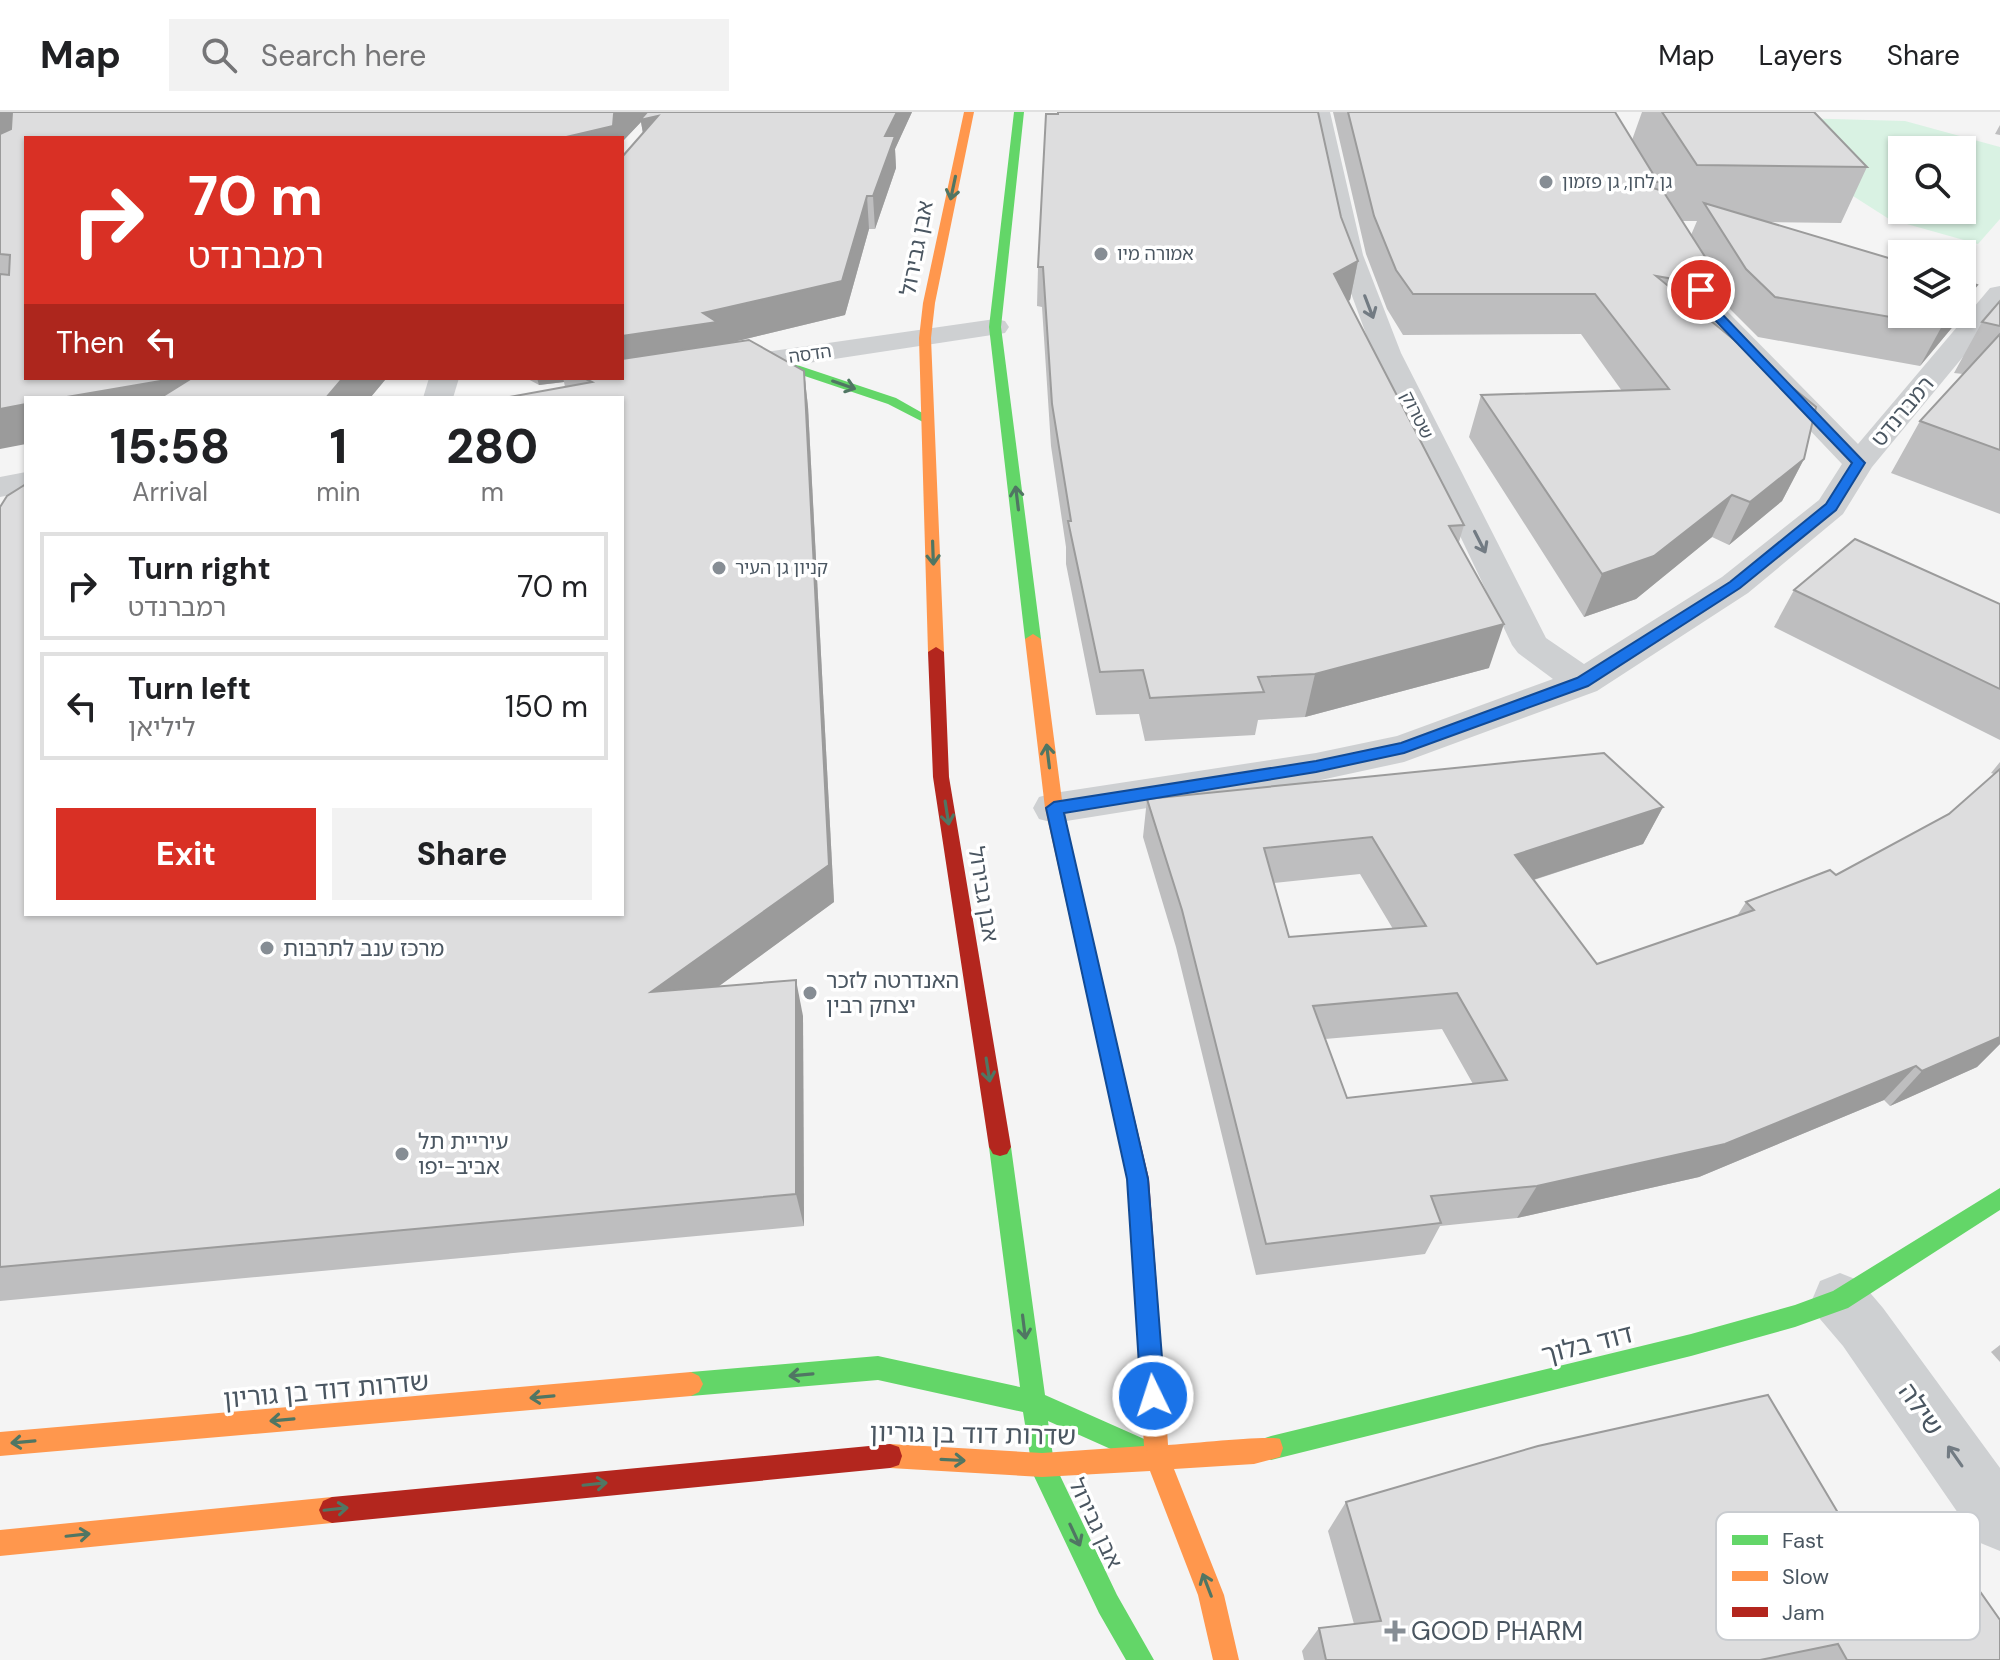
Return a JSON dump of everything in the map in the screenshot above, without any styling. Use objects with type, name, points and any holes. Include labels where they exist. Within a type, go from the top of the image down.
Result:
[{"type":"main road","name":"אבן גבירול","points":[[969,112],[929,303],[925,338],[941,777],[1007,1191],[1042,1465],[1108,1604],[1141,1660]]},
{"type":"main road","points":[[1019,112],[995,327],[1054,808],[1138,1179],[1157,1458],[1211,1595],[1226,1660]]},
{"type":"main road","points":[[770,360],[892,401],[927,419]]},
{"type":"main road","name":"דוד בלוך","points":[[1157,1458],[1254,1452],[1691,1345],[1840,1300],[2000,1198]]},
{"type":"main road","name":"שדרות דוד בן גוריון","points":[[0,1444],[878,1368],[1033,1402],[1157,1458]]},
{"type":"main road","name":"שדרות דוד בן גוריון","points":[[0,1543],[880,1455],[1042,1465],[1157,1458]]},
{"type":"street","name":"שטרוק","points":[[1319,112],[1350,255],[1387,353],[1531,645],[1583,682]]},
{"type":"street","points":[[1676,247],[1716,315],[1859,463]]},
{"type":"street","name":"רמברנדט","points":[[1054,808],[1316,767],[1404,748],[1583,682],[1735,585],[1831,507],[1859,463],[2000,294]]},
{"type":"street","name":"הדסה","points":[[695,371],[995,327]]},
{"type":"street","points":[[0,487],[24,482]]},
{"type":"street","name":"שילה","points":[[1840,1300],[1863,1327],[2000,1520]]},
{"type":"green space","points":[[1764,117],[1905,121],[1960,136],[1888,136],[1888,218],[1817,173]]},
{"type":"green space","points":[[1976,140],[2000,147],[2000,219],[1978,244],[1976,240],[1964,240],[1907,224],[1976,224]]},
{"type":"building","points":[[12,112],[615,112],[613,126],[570,136],[24,136],[24,380],[166,380],[73,396],[24,396],[24,404],[0,409],[0,274],[9,275],[10,255],[0,254],[0,134],[11,129]]},
{"type":"building","points":[[647,112],[897,112],[885,136],[895,136],[873,196],[867,196],[842,281],[703,313],[717,322],[624,336],[624,155],[658,116],[640,120]]},
{"type":"building","points":[[1318,112],[1341,217],[1358,261],[1334,274],[1464,525],[1449,526],[1504,624],[1315,674],[1258,677],[1264,692],[1150,698],[1143,670],[1100,672],[1068,521],[1071,521],[1052,404],[1043,267],[1038,267],[1046,114]]},
{"type":"building","points":[[1348,112],[1615,112],[1658,182],[1633,182],[1663,191],[1725,288],[1656,276],[1816,407],[1804,459],[1750,502],[1732,495],[1654,556],[1602,574],[1481,395],[1669,389],[1595,294],[1413,294],[1396,270],[1374,216]]},
{"type":"building","points":[[1662,112],[1814,112],[1867,167],[1697,165]]},
{"type":"building","points":[[1704,203],[1888,258],[1888,317],[1775,297],[1746,269]]},
{"type":"building","points":[[2000,301],[2000,326],[1982,322]]},
{"type":"building","points":[[2000,334],[2000,450],[1920,421]]},
{"type":"building","points":[[749,340],[804,371],[829,865],[651,992],[796,980],[796,1194],[0,1267],[0,507],[7,496],[24,485],[24,916],[624,916],[624,396],[515,396],[592,382],[588,380],[624,380],[624,359]]},
{"type":"building","points":[[189,380],[341,380],[328,396],[163,396]]},
{"type":"building","points":[[1855,539],[2000,604],[2000,689],[1794,590]]},
{"type":"building","points":[[1604,753],[1663,807],[1515,855],[1597,964],[1754,910],[1746,902],[1830,870],[1836,875],[1949,814],[2000,769],[2000,1037],[1922,1071],[1916,1066],[1725,1144],[1537,1186],[1431,1196],[1441,1223],[1266,1244],[1182,910],[1147,799]],"holes":[[[1372,837],[1426,926],[1289,937],[1264,848]],[[1457,993],[1507,1080],[1347,1098],[1313,1006]]]},
{"type":"building","points":[[1768,1395],[1838,1512],[1716,1512],[1716,1640],[1980,1640],[1980,1591],[2000,1620],[2000,1660],[1847,1660],[1838,1644],[1760,1660],[1326,1660],[1319,1628],[1381,1621],[1346,1502],[1538,1446]]},
{"type":"traffic: fast","points":[[1019,112],[995,327],[1033,639]]},
{"type":"traffic: fast","points":[[770,360],[892,401],[927,419]]},
{"type":"traffic: fast","points":[[1000,1147],[1042,1465],[1108,1604],[1141,1660]]},
{"type":"traffic: fast","points":[[1271,1448],[1691,1345],[1795,1316],[1840,1300],[2000,1198]]},
{"type":"traffic: fast","points":[[691,1384],[878,1368],[1033,1402],[1151,1455]]},
{"type":"traffic: slow","points":[[936,652],[925,338],[929,303],[969,112]]},
{"type":"traffic: slow","points":[[1033,639],[1054,808],[1117,1086]]},
{"type":"traffic: slow","points":[[0,1444],[691,1384]]},
{"type":"traffic: slow","points":[[1154,1412],[1157,1458],[1211,1595],[1226,1660]]},
{"type":"traffic: slow","points":[[890,1456],[1042,1465],[1254,1452],[1271,1448]]},
{"type":"traffic: slow","points":[[0,1543],[332,1510]]},
{"type":"traffic: jam","points":[[936,652],[941,777],[1000,1147]]},
{"type":"traffic: jam","points":[[1117,1086],[1138,1179],[1154,1412]]},
{"type":"traffic: jam","points":[[332,1510],[890,1456]]},
{"type":"place","name":"גן לחן, גן פזמון","points":[[1546,182]]},
{"type":"place","name":"אמורה מיו","points":[[1101,254]]},
{"type":"place","name":"קניון גן העיר","points":[[719,568]]},
{"type":"place","name":"מרכז ענב לתרבות","points":[[267,948]]},
{"type":"place","name":"האנדרטה לזכר יצחק רבין","points":[[810,993]]},
{"type":"place","name":"עיריית תל אביב-יפו","points":[[402,1154]]},
{"type":"place","name":"GOOD PHARM","points":[[1395,1631]]},
{"type":"route","points":[[1153,1396],[1138,1179],[1054,808],[1316,767],[1404,748],[1583,682],[1735,585],[1831,507],[1859,463],[1716,315],[1701,290]]}]
